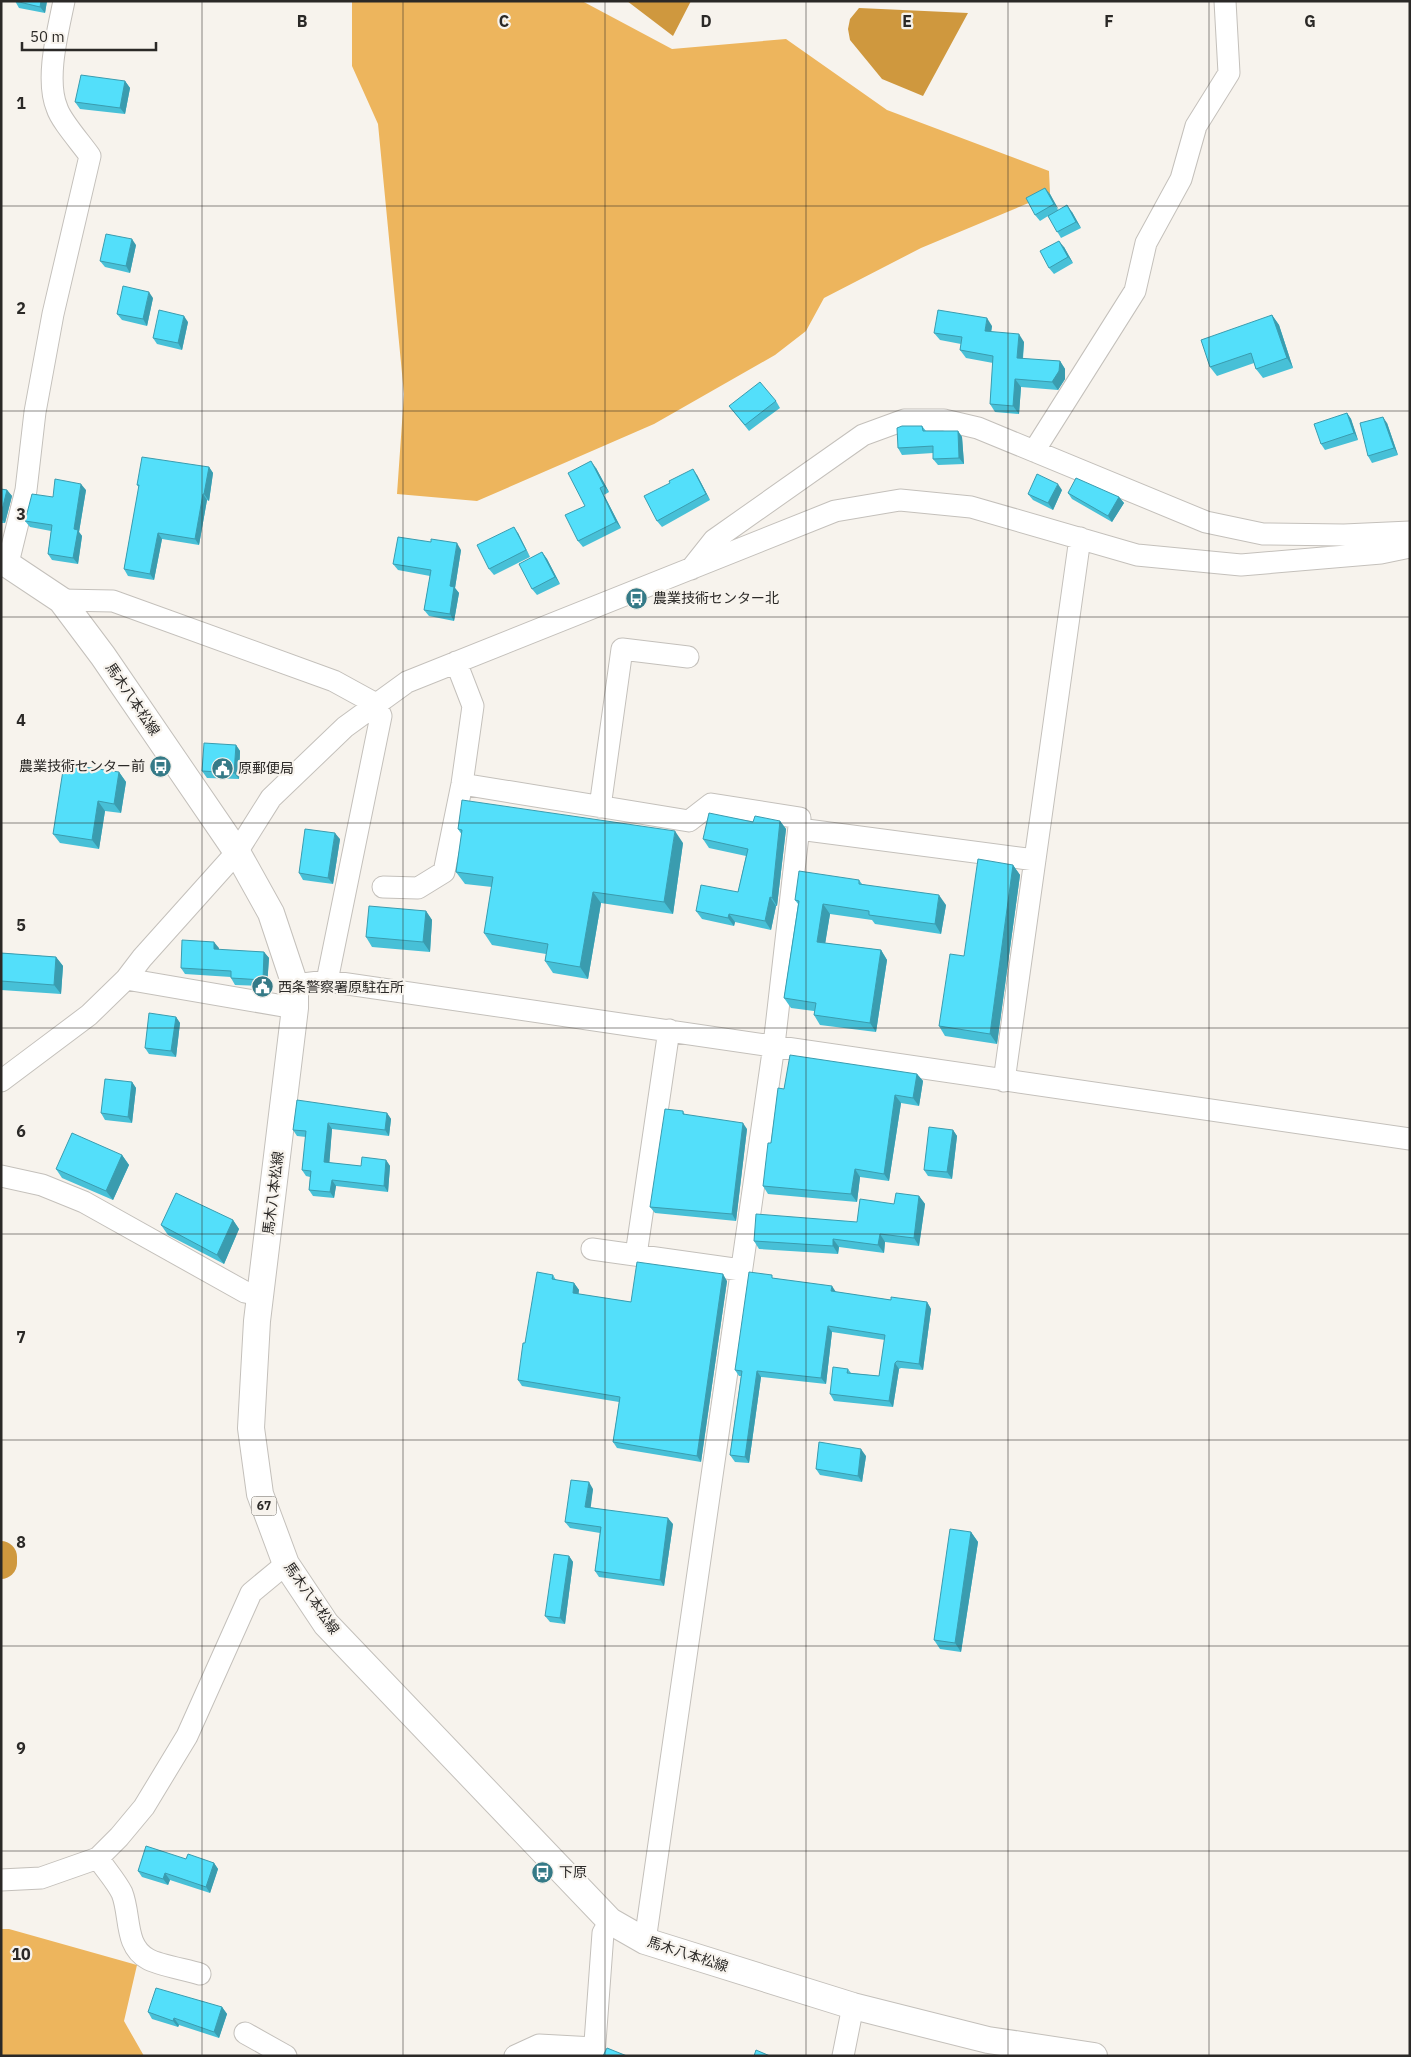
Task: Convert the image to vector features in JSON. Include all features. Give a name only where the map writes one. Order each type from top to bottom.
[{"type":"main road","name":"馬木八本松線","points":[[4,562],[61,600],[104,656],[237,852],[271,913],[295,996],[257,1321],[251,1428],[260,1494],[286,1564],[326,1624],[610,1921],[645,1941],[853,2006],[988,2040],[1094,2056]]},
{"type":"street","points":[[4,562],[26,490],[35,412],[53,314],[90,156],[57,109],[53,90],[53,57],[64,1]]},
{"type":"street","points":[[1034,451],[1135,291],[1146,243],[1181,179],[1196,126],[1229,74],[1225,1]]},
{"type":"street","points":[[691,569],[714,540],[863,435],[904,420],[944,420],[978,428],[1206,522],[1263,534],[1344,535],[1410,532]]},
{"type":"street","points":[[1,1081],[88,1015],[126,979],[142,958],[237,852],[271,798],[344,727],[407,682],[835,511],[900,500],[971,507],[1137,555],[1241,565],[1381,553],[1410,548]]},
{"type":"street","points":[[1004,1081],[1080,538]]},
{"type":"street","points":[[61,600],[113,601],[334,681],[376,704],[381,716],[327,981]]},
{"type":"street","points":[[600,807],[622,649],[688,657]]},
{"type":"street","points":[[383,887],[418,888],[444,872],[462,784],[473,706],[456,662]]},
{"type":"street","points":[[462,784],[689,821],[712,804],[800,818],[774,1045],[645,1941]]},
{"type":"street","points":[[799,829],[1035,860]]},
{"type":"street","points":[[126,979],[295,996],[327,981],[1410,1139]]},
{"type":"street","points":[[636,1255],[669,1030]]},
{"type":"street","points":[[1,1176],[42,1185],[84,1202],[245,1292],[260,1295]]},
{"type":"street","points":[[592,1249],[741,1270]]},
{"type":"street","points":[[1,1880],[41,1878],[98,1858],[120,1837],[144,1807],[187,1736],[251,1594],[286,1564]]},
{"type":"street","points":[[98,1858],[121,1893],[128,1916],[130,1937],[136,1951],[150,1960],[200,1974]]},
{"type":"street","points":[[514,2056],[539,2046],[594,2052],[603,1933],[610,1921]]},
{"type":"street","points":[[843,2056],[853,2006]]},
{"type":"street","points":[[245,2033],[286,2056]]},
{"type":"shaded area","points":[[352,1],[582,1],[672,49],[786,39],[887,110],[1049,171],[1050,194],[921,248],[824,298],[806,331],[775,355],[654,424],[477,501],[397,494],[404,394],[378,124],[352,66]]},
{"type":"shaded area","points":[[627,1],[691,1],[673,36]]},
{"type":"shaded area","points":[[859,8],[968,13],[923,96],[882,79],[850,40],[848,29],[850,19]]},
{"type":"shaded area","points":[[1,1929],[9,1929],[137,1965],[124,2021],[144,2056],[1,2056]]},
{"type":"building","points":[[15,1],[41,1],[40,7]]},
{"type":"building","points":[[81,75],[125,81],[120,108],[75,102]]},
{"type":"building","points":[[1045,188],[1054,204],[1035,215],[1026,198]]},
{"type":"building","points":[[1067,205],[1076,222],[1057,232],[1048,216]]},
{"type":"building","points":[[106,234],[132,239],[126,266],[100,261]]},
{"type":"building","points":[[1059,241],[1068,257],[1049,268],[1040,251]]},
{"type":"building","points":[[123,286],[149,292],[143,319],[117,314]]},
{"type":"building","points":[[159,310],[184,316],[178,343],[153,338]]},
{"type":"building","points":[[938,310],[987,318],[985,331],[1019,334],[1017,358],[1060,361],[1059,371],[1052,382],[1015,379],[1013,406],[990,404],[993,356],[960,350],[962,337],[934,333]]},
{"type":"building","points":[[1272,315],[1287,358],[1256,369],[1251,353],[1210,367],[1201,340]]},
{"type":"building","points":[[760,382],[776,401],[745,425],[729,406]]},
{"type":"building","points":[[1347,413],[1354,433],[1321,444],[1314,424]]},
{"type":"building","points":[[1383,417],[1394,448],[1368,456],[1360,423]]},
{"type":"building","points":[[902,426],[922,426],[923,431],[958,431],[959,458],[933,459],[933,446],[898,448],[897,428]]},
{"type":"building","points":[[142,457],[209,467],[195,539],[158,533],[150,574],[124,569]]},
{"type":"building","points":[[591,461],[604,486],[600,488],[616,522],[578,541],[565,515],[585,506],[568,473]]},
{"type":"building","points":[[693,469],[706,494],[657,521],[644,496]]},
{"type":"building","points":[[1037,474],[1058,484],[1048,503],[1028,494]]},
{"type":"building","points":[[1076,478],[1119,497],[1108,516],[1068,493]]},
{"type":"building","points":[[55,479],[81,484],[74,529],[78,530],[73,558],[48,554],[52,525],[25,521],[32,494],[53,497]]},
{"type":"building","points":[[1,489],[7,490],[1,514]]},
{"type":"building","points":[[514,527],[526,550],[489,569],[477,545]]},
{"type":"building","points":[[398,537],[431,542],[431,539],[457,543],[450,586],[454,587],[450,614],[424,610],[431,570],[393,564]]},
{"type":"building","points":[[542,552],[555,577],[532,589],[519,564]]},
{"type":"building","points":[[204,743],[236,745],[234,773],[202,771]]},
{"type":"building","points":[[64,764],[119,772],[114,804],[98,801],[92,840],[53,834]]},
{"type":"building","points":[[462,800],[675,831],[664,902],[593,892],[580,967],[545,961],[548,944],[484,933],[493,877],[456,872],[462,830],[458,829]]},
{"type":"building","points":[[709,813],[753,822],[755,816],[780,821],[772,898],[770,897],[765,921],[729,914],[728,918],[696,911],[701,885],[738,892],[748,849],[703,839]]},
{"type":"building","points":[[305,829],[335,833],[328,878],[299,873]]},
{"type":"building","points":[[978,859],[1013,865],[990,1034],[939,1026],[950,954],[964,956]]},
{"type":"building","points":[[799,871],[859,880],[859,884],[939,895],[935,924],[869,915],[869,911],[823,904],[817,942],[881,950],[870,1023],[814,1015],[816,1003],[784,998],[799,901],[795,900]]},
{"type":"building","points":[[369,906],[426,911],[423,942],[366,937]]},
{"type":"building","points":[[182,940],[214,942],[214,949],[264,952],[263,980],[231,978],[231,971],[181,968]]},
{"type":"building","points":[[1,953],[56,957],[54,985],[1,981]]},
{"type":"building","points":[[149,1013],[176,1017],[171,1051],[145,1048]]},
{"type":"building","points":[[790,1055],[917,1074],[913,1098],[895,1095],[884,1174],[855,1169],[851,1194],[763,1186],[768,1143],[771,1143],[778,1088],[784,1089]]},
{"type":"building","points":[[105,1079],[132,1082],[128,1117],[101,1113]]},
{"type":"building","points":[[297,1100],[387,1113],[385,1130],[328,1123],[324,1162],[361,1166],[362,1157],[386,1160],[384,1186],[332,1180],[330,1192],[309,1190],[311,1171],[302,1170],[306,1131],[293,1130]]},
{"type":"building","points":[[665,1109],[683,1111],[683,1114],[743,1123],[732,1214],[650,1207]]},
{"type":"building","points":[[929,1127],[953,1130],[947,1172],[924,1170]]},
{"type":"building","points":[[72,1133],[122,1155],[106,1191],[56,1169]]},
{"type":"building","points":[[176,1193],[233,1220],[217,1255],[161,1225]]},
{"type":"building","points":[[896,1193],[919,1196],[914,1238],[880,1234],[878,1245],[833,1239],[833,1246],[754,1241],[756,1214],[857,1222],[860,1199],[894,1204]]},
{"type":"building","points":[[637,1262],[723,1274],[697,1456],[613,1442],[620,1397],[518,1380],[537,1272],[553,1275],[552,1279],[574,1283],[573,1293],[631,1302]]},
{"type":"building","points":[[749,1272],[772,1275],[772,1278],[832,1286],[831,1291],[891,1300],[891,1297],[927,1302],[919,1364],[897,1361],[895,1363],[889,1401],[830,1394],[833,1367],[848,1369],[847,1373],[879,1376],[885,1335],[828,1326],[821,1378],[757,1371],[745,1457],[730,1455],[742,1371],[735,1370]]},
{"type":"building","points":[[819,1442],[861,1449],[858,1476],[816,1469]]},
{"type":"building","points":[[571,1480],[589,1482],[585,1507],[668,1518],[660,1580],[595,1571],[601,1527],[565,1522]]},
{"type":"building","points":[[950,1529],[971,1532],[955,1643],[934,1640]]},
{"type":"building","points":[[554,1554],[569,1556],[560,1618],[545,1616]]},
{"type":"building","points":[[146,1846],[186,1859],[188,1854],[214,1863],[206,1887],[165,1873],[163,1879],[138,1871]]},
{"type":"building","points":[[156,1988],[222,2007],[214,2032],[174,2018],[173,2021],[148,2012]]},
{"type":"building","points":[[607,2048],[627,2056],[603,2056]]},
{"type":"building","points":[[756,2050],[770,2056],[754,2056]]},
{"type":"waterway","points":[[1,1557],[1,1563]]},
{"type":"place","name":"農業技術センター北","points":[[637,598]]},
{"type":"place","name":"農業技術センター前","points":[[161,766]]},
{"type":"place","name":"原郵便局","points":[[222,768]]},
{"type":"place","name":"西条警察署原駐在所","points":[[262,987]]},
{"type":"place","name":"下原","points":[[543,1872]]}]
